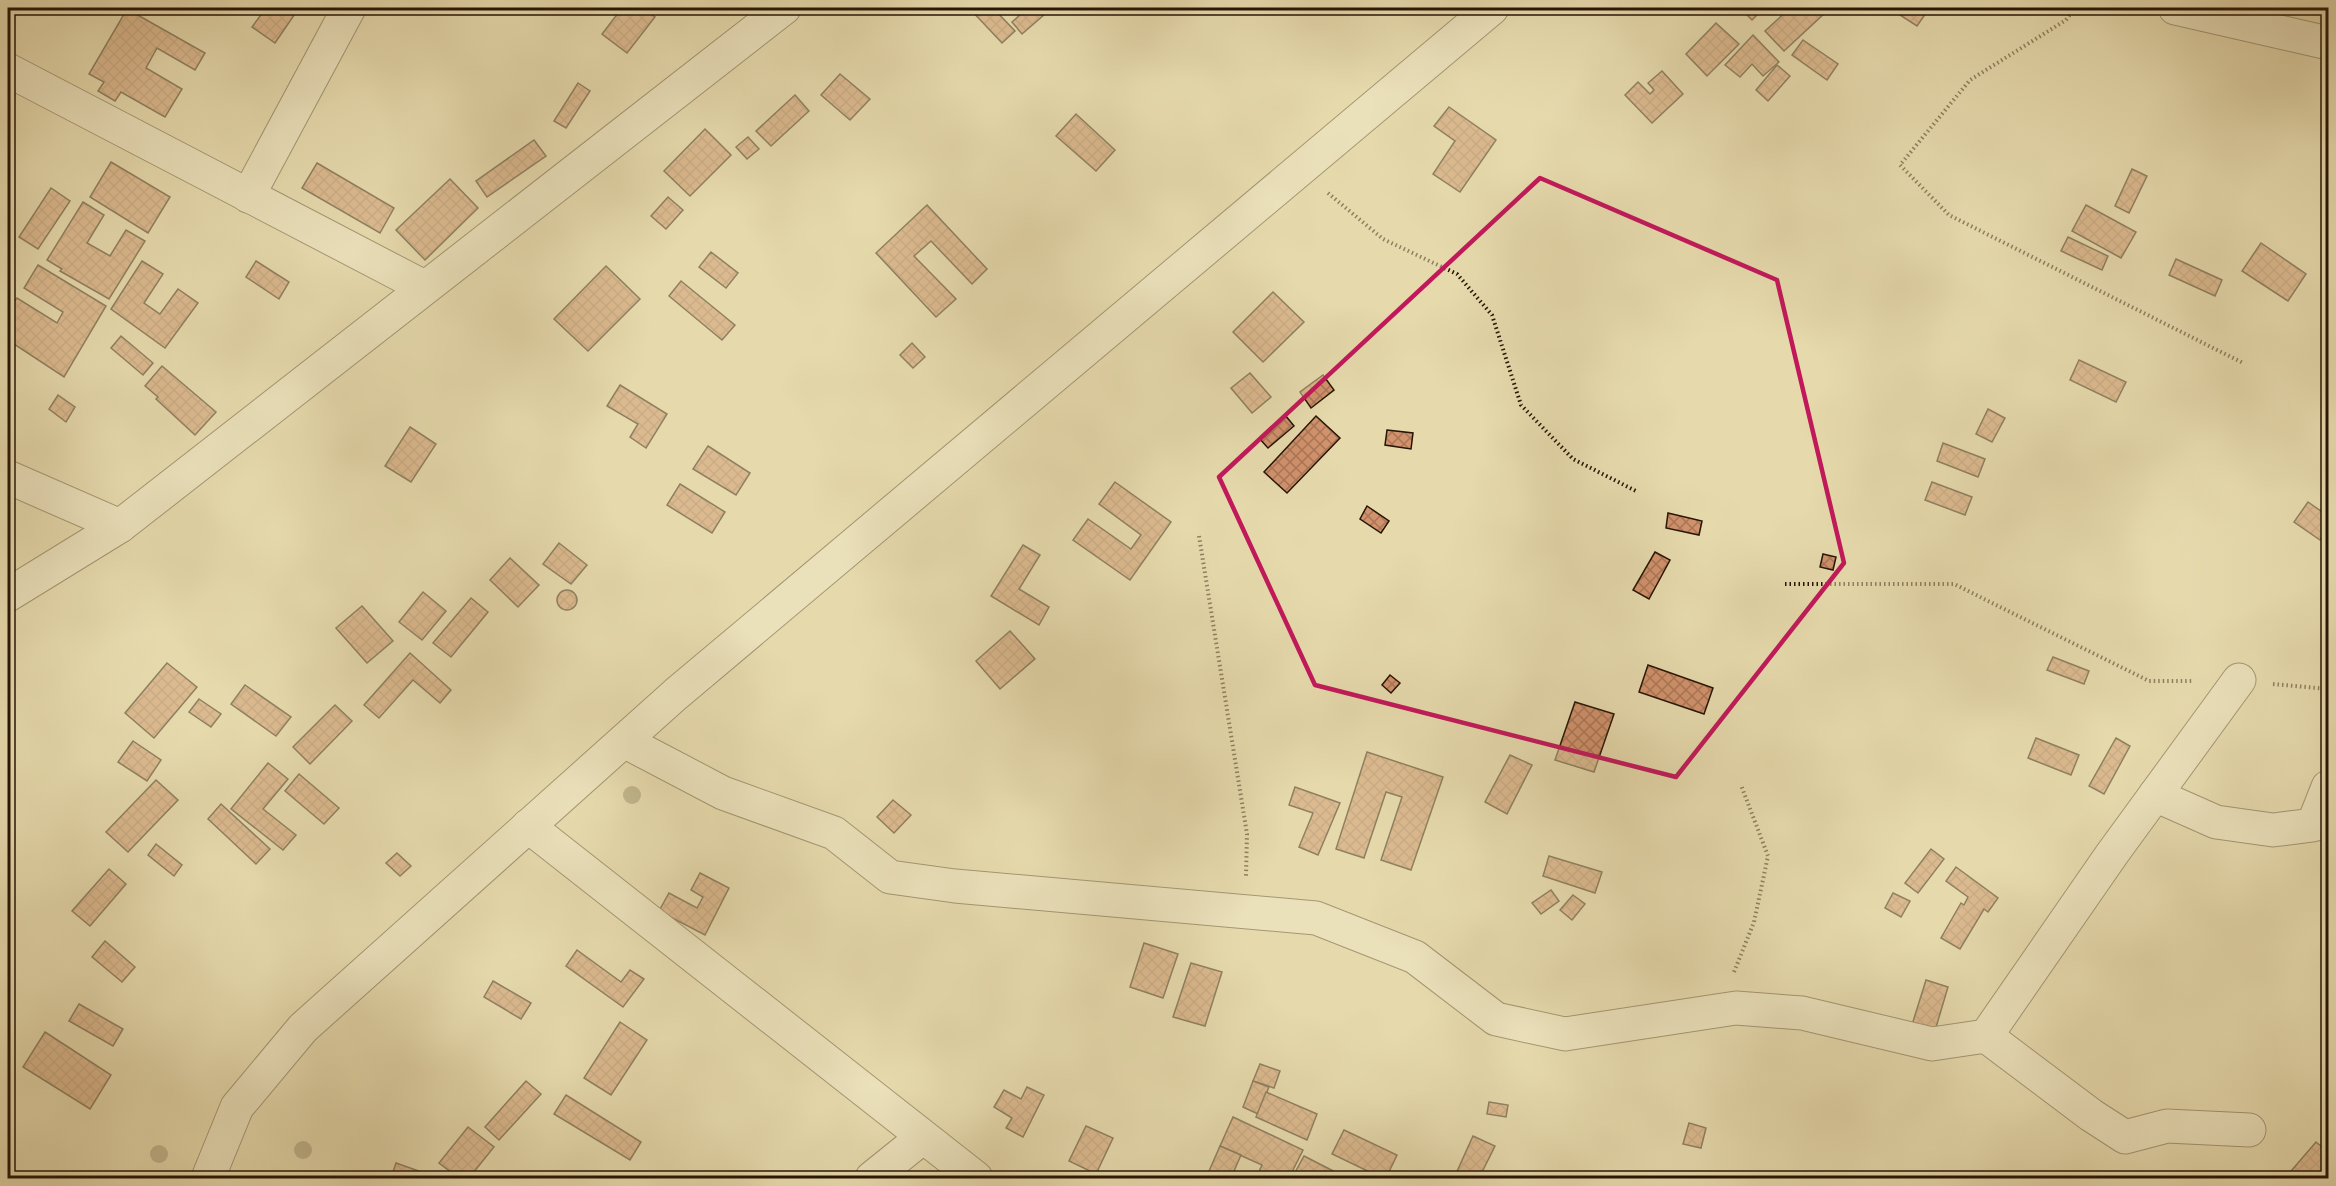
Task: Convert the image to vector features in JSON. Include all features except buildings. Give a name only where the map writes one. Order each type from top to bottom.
[{"type":"street","points":[[248,196],[349,8]]},
{"type":"street","points":[[8,594],[120,525],[784,8]]},
{"type":"street","points":[[208,1179],[237,1107],[303,1028],[676,694],[1492,8]]},
{"type":"street","points":[[2175,8],[2328,43]]},
{"type":"street","points":[[8,70],[424,287]]},
{"type":"street","points":[[8,477],[120,525]]},
{"type":"street","points":[[1986,1036],[2155,795],[2239,680]]},
{"type":"street","points":[[624,741],[723,794],[834,833],[890,877],[955,886],[1316,918],[1414,957],[1496,1019],[1565,1035],[1736,1008],[1802,1013],[1932,1044],[1986,1036],[2124,1137],[2167,1126],[2249,1130]]},
{"type":"street","points":[[2155,795],[2216,822],[2273,830],[2313,825],[2328,787]]},
{"type":"street","points":[[528,826],[976,1179]]},
{"type":"street","points":[[872,1179],[923,1137]]},
{"type":"path","points":[[2075,8],[2066,20],[1970,80],[1900,165],[1949,215],[2243,363]]},
{"type":"path","points":[[1300,169],[1383,239],[1457,274],[1492,315],[1521,405],[1574,459],[1636,491]]},
{"type":"path","points":[[1199,536],[1247,834],[1246,911]]},
{"type":"path","points":[[1785,584],[1954,584],[2149,681],[2239,680],[2328,689]]},
{"type":"path","points":[[1719,1011],[1754,922],[1768,856],[1741,785]]},
{"type":"highlighted area","points":[[1540,178],[1777,280],[1844,563],[1676,777],[1315,685],[1219,477]]}]
